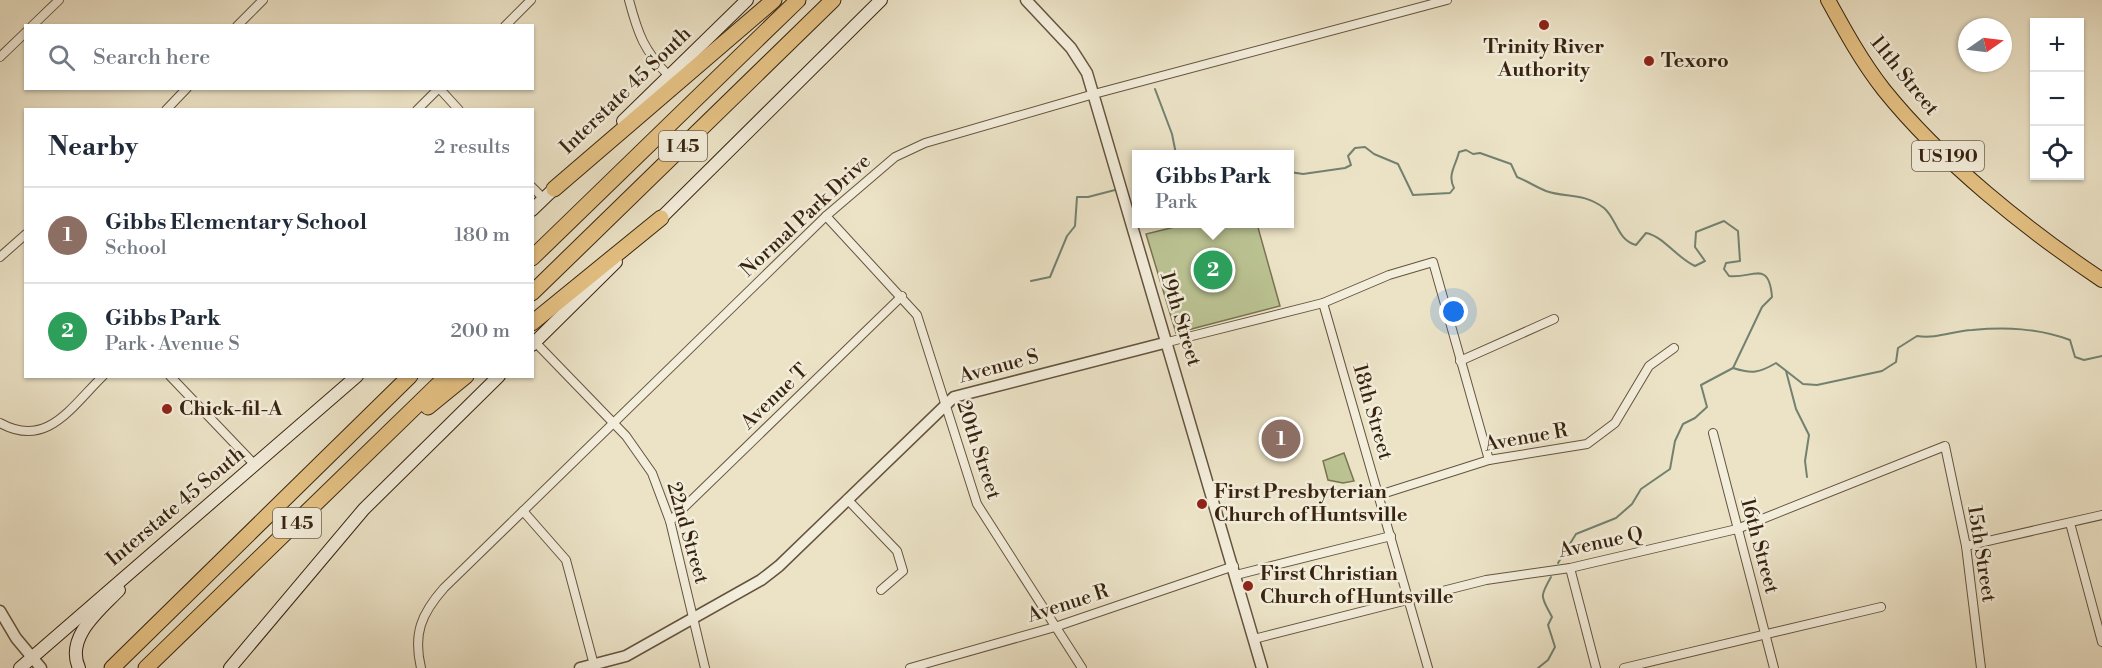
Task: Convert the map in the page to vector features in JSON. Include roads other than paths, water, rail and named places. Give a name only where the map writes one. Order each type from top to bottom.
[{"type":"highway","points":[[549,194],[774,0]]},
{"type":"highway","name":"I 45","points":[[534,256],[798,0]]},
{"type":"highway","name":"I 45","points":[[534,291],[833,0]]},
{"type":"highway","points":[[534,321],[661,218]]},
{"type":"highway","name":"I 45","points":[[112,668],[408,378]]},
{"type":"highway","name":"I 45","points":[[146,668],[445,378]]},
{"type":"highway","points":[[352,470],[464,378]]},
{"type":"main road","name":"Interstate 45 South","points":[[534,208],[747,0]]},
{"type":"main road","points":[[534,344],[881,0]]},
{"type":"main road","name":"11th Street","points":[[1828,0],[1854,48],[1884,90],[1914,123],[2014,216],[2102,280]]},
{"type":"main road","name":"Interstate 45 South","points":[[20,668],[355,378]]},
{"type":"main road","points":[[230,668],[364,509],[497,378]]},
{"type":"main road","points":[[79,668],[75,651],[79,637],[93,617],[164,544]]},
{"type":"street","points":[[35,24],[59,0]]},
{"type":"street","points":[[239,24],[263,0]]},
{"type":"street","points":[[507,24],[531,0]]},
{"type":"street","points":[[628,0],[643,46],[669,76]]},
{"type":"street","name":"19th Street","points":[[1026,0],[1079,59],[1094,94],[1132,221]]},
{"type":"street","name":"Normal Park Drive","points":[[421,668],[417,635],[422,617],[429,604],[826,216],[880,167],[909,150],[1094,94],[1447,0]]},
{"type":"street","points":[[0,57],[24,34]]},
{"type":"street","points":[[168,108],[185,90]]},
{"type":"street","points":[[419,108],[437,90]]},
{"type":"street","points":[[441,90],[457,108]]},
{"type":"street","points":[[534,187],[549,194]]},
{"type":"street","name":"20th Street","points":[[826,216],[902,296],[917,315],[977,504],[1082,668]]},
{"type":"street","name":"19th Street","points":[[1134,228],[1262,668]]},
{"type":"street","points":[[0,257],[24,236]]},
{"type":"street","name":"Avenue S","points":[[580,668],[626,656],[761,580],[779,566],[954,397],[1323,303],[1389,275],[1433,262],[1460,361]]},
{"type":"street","name":"Avenue T","points":[[670,521],[902,296]]},
{"type":"street","name":"18th Street","points":[[1323,303],[1411,599],[1428,668]]},
{"type":"street","points":[[1489,460],[1460,361],[1554,319]]},
{"type":"street","name":"22nd Street","points":[[534,344],[614,423],[639,452],[652,473],[670,521],[705,668]]},
{"type":"street","name":"Avenue R","points":[[1379,495],[1489,460],[1587,444],[1615,423],[1649,366],[1674,348]]},
{"type":"street","points":[[0,423],[18,432],[40,432],[54,423],[101,378]]},
{"type":"street","points":[[172,378],[255,465]]},
{"type":"street","name":"16th Street","points":[[1713,433],[1774,668]]},
{"type":"street","name":"Avenue Q","points":[[1254,639],[1486,580],[1570,568],[1737,529],[1945,446]]},
{"type":"street","name":"15th Street","points":[[1945,446],[1966,546],[1981,668]]},
{"type":"street","points":[[847,499],[897,550],[902,561],[903,571],[881,590]]},
{"type":"street","points":[[523,511],[566,560],[594,665]]},
{"type":"street","points":[[1966,546],[2102,515]]},
{"type":"street","points":[[2070,523],[2102,642]]},
{"type":"street","name":"Avenue R","points":[[910,668],[1055,627],[1235,571],[1392,536]]},
{"type":"street","points":[[1570,568],[1596,668]]},
{"type":"street","points":[[1624,668],[1881,607]]},
{"type":"street","points":[[0,611],[40,668]]},
{"type":"waterway","points":[[1155,89],[1172,134],[1175,150]]},
{"type":"waterway","points":[[1294,173],[1303,174],[1345,168],[1351,165],[1348,156],[1355,148],[1365,147],[1374,154],[1398,164],[1413,195],[1450,193],[1454,188],[1451,179],[1459,152],[1466,150],[1473,154],[1480,153],[1511,164],[1517,177],[1542,189],[1581,197],[1596,203],[1604,208],[1625,239],[1636,245],[1646,233],[1652,235],[1695,266],[1705,261],[1695,247],[1696,232],[1724,221],[1738,231],[1740,261],[1726,263],[1724,269],[1729,276],[1763,274],[1770,285],[1772,297],[1762,307],[1733,368],[1740,370],[1755,372],[1776,363],[1803,384],[1817,385],[1882,371],[1896,362],[1898,348],[1917,336],[1985,329],[2021,329],[2046,333],[2070,340],[2075,357],[2084,360],[2102,356]]},
{"type":"waterway","points":[[1031,281],[1050,277],[1067,236],[1075,226],[1077,197],[1088,197],[1115,190]]},
{"type":"waterway","points":[[1558,563],[1576,534],[1616,518],[1632,504],[1641,489],[1670,469],[1675,441],[1683,424],[1695,418],[1707,407],[1701,385],[1733,368]]},
{"type":"waterway","points":[[1786,371],[1796,409],[1809,435],[1805,461],[1807,477]]},
{"type":"waterway","points":[[1538,668],[1548,660],[1555,647],[1548,625],[1552,617],[1543,597],[1551,577]]},
{"type":"place","name":"Trinity River Authority","points":[[1544,25]]},
{"type":"place","name":"Texoro","points":[[1649,61]]},
{"type":"place","name":"Gibbs Park","points":[[1213,270]]},
{"type":"place","name":"Chick-fil-A","points":[[167,409]]},
{"type":"place","name":"Gibbs Elementary School","points":[[1281,439]]},
{"type":"place","name":"First Presbyterian Church of Huntsville","points":[[1202,504]]},
{"type":"place","name":"First Christian Church of Huntsville","points":[[1248,586]]}]
